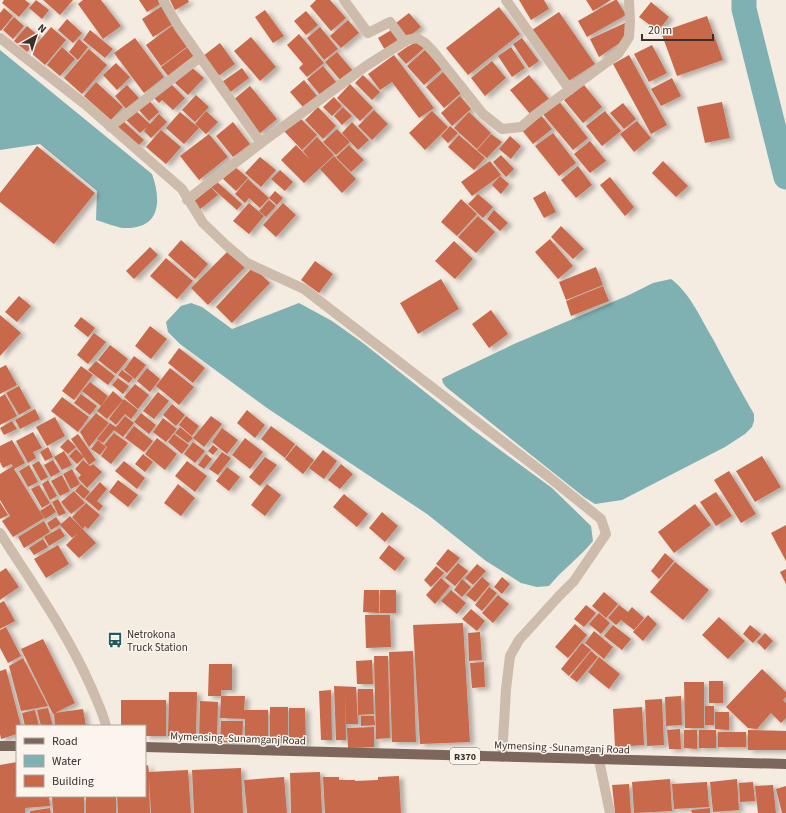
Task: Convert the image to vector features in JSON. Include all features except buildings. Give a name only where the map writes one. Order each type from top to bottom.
[{"type":"main road","points":[[0,746],[16,746]]},
{"type":"main road","name":"Mymensing -Sunamganj Road","points":[[146,747],[786,764]]},
{"type":"street","points":[[163,0],[178,26],[261,143]]},
{"type":"street","points":[[344,0],[368,33],[390,22],[405,42]]},
{"type":"street","points":[[506,0],[570,90]]},
{"type":"street","points":[[187,200],[261,143],[366,66],[407,40],[417,38],[425,43],[483,114],[502,129],[521,127],[618,54],[629,38],[630,22],[628,0]]},
{"type":"street","points":[[0,38],[86,105],[182,189],[187,200],[203,223],[226,245],[247,262],[304,289],[545,474],[601,519],[606,534],[588,563],[574,581],[519,640],[510,656],[506,689],[502,757]]},
{"type":"street","points":[[110,127],[200,57]]},
{"type":"street","points":[[0,533],[44,601],[84,672],[106,725]]},
{"type":"street","points":[[599,760],[610,813]]},
{"type":"water","points":[[0,50],[152,174],[157,195],[157,204],[151,219],[145,224],[123,228],[96,220],[97,191],[40,144],[0,150]]},
{"type":"water","points":[[671,279],[684,291],[699,315],[754,414],[754,421],[752,427],[745,434],[725,447],[622,500],[595,504],[584,497],[446,387],[443,383],[442,379],[445,377],[514,344],[629,295],[653,283]]},
{"type":"water","points":[[191,303],[202,307],[232,329],[299,303],[332,321],[363,343],[473,430],[552,488],[591,526],[593,541],[549,586],[537,587],[521,583],[486,561],[427,514],[267,408],[180,344],[168,332],[166,322],[181,306]]},
{"type":"waterway","points":[[744,0],[744,9],[786,177]]},
{"type":"place","name":"Netrokona Truck Station","points":[[115,640]]}]
